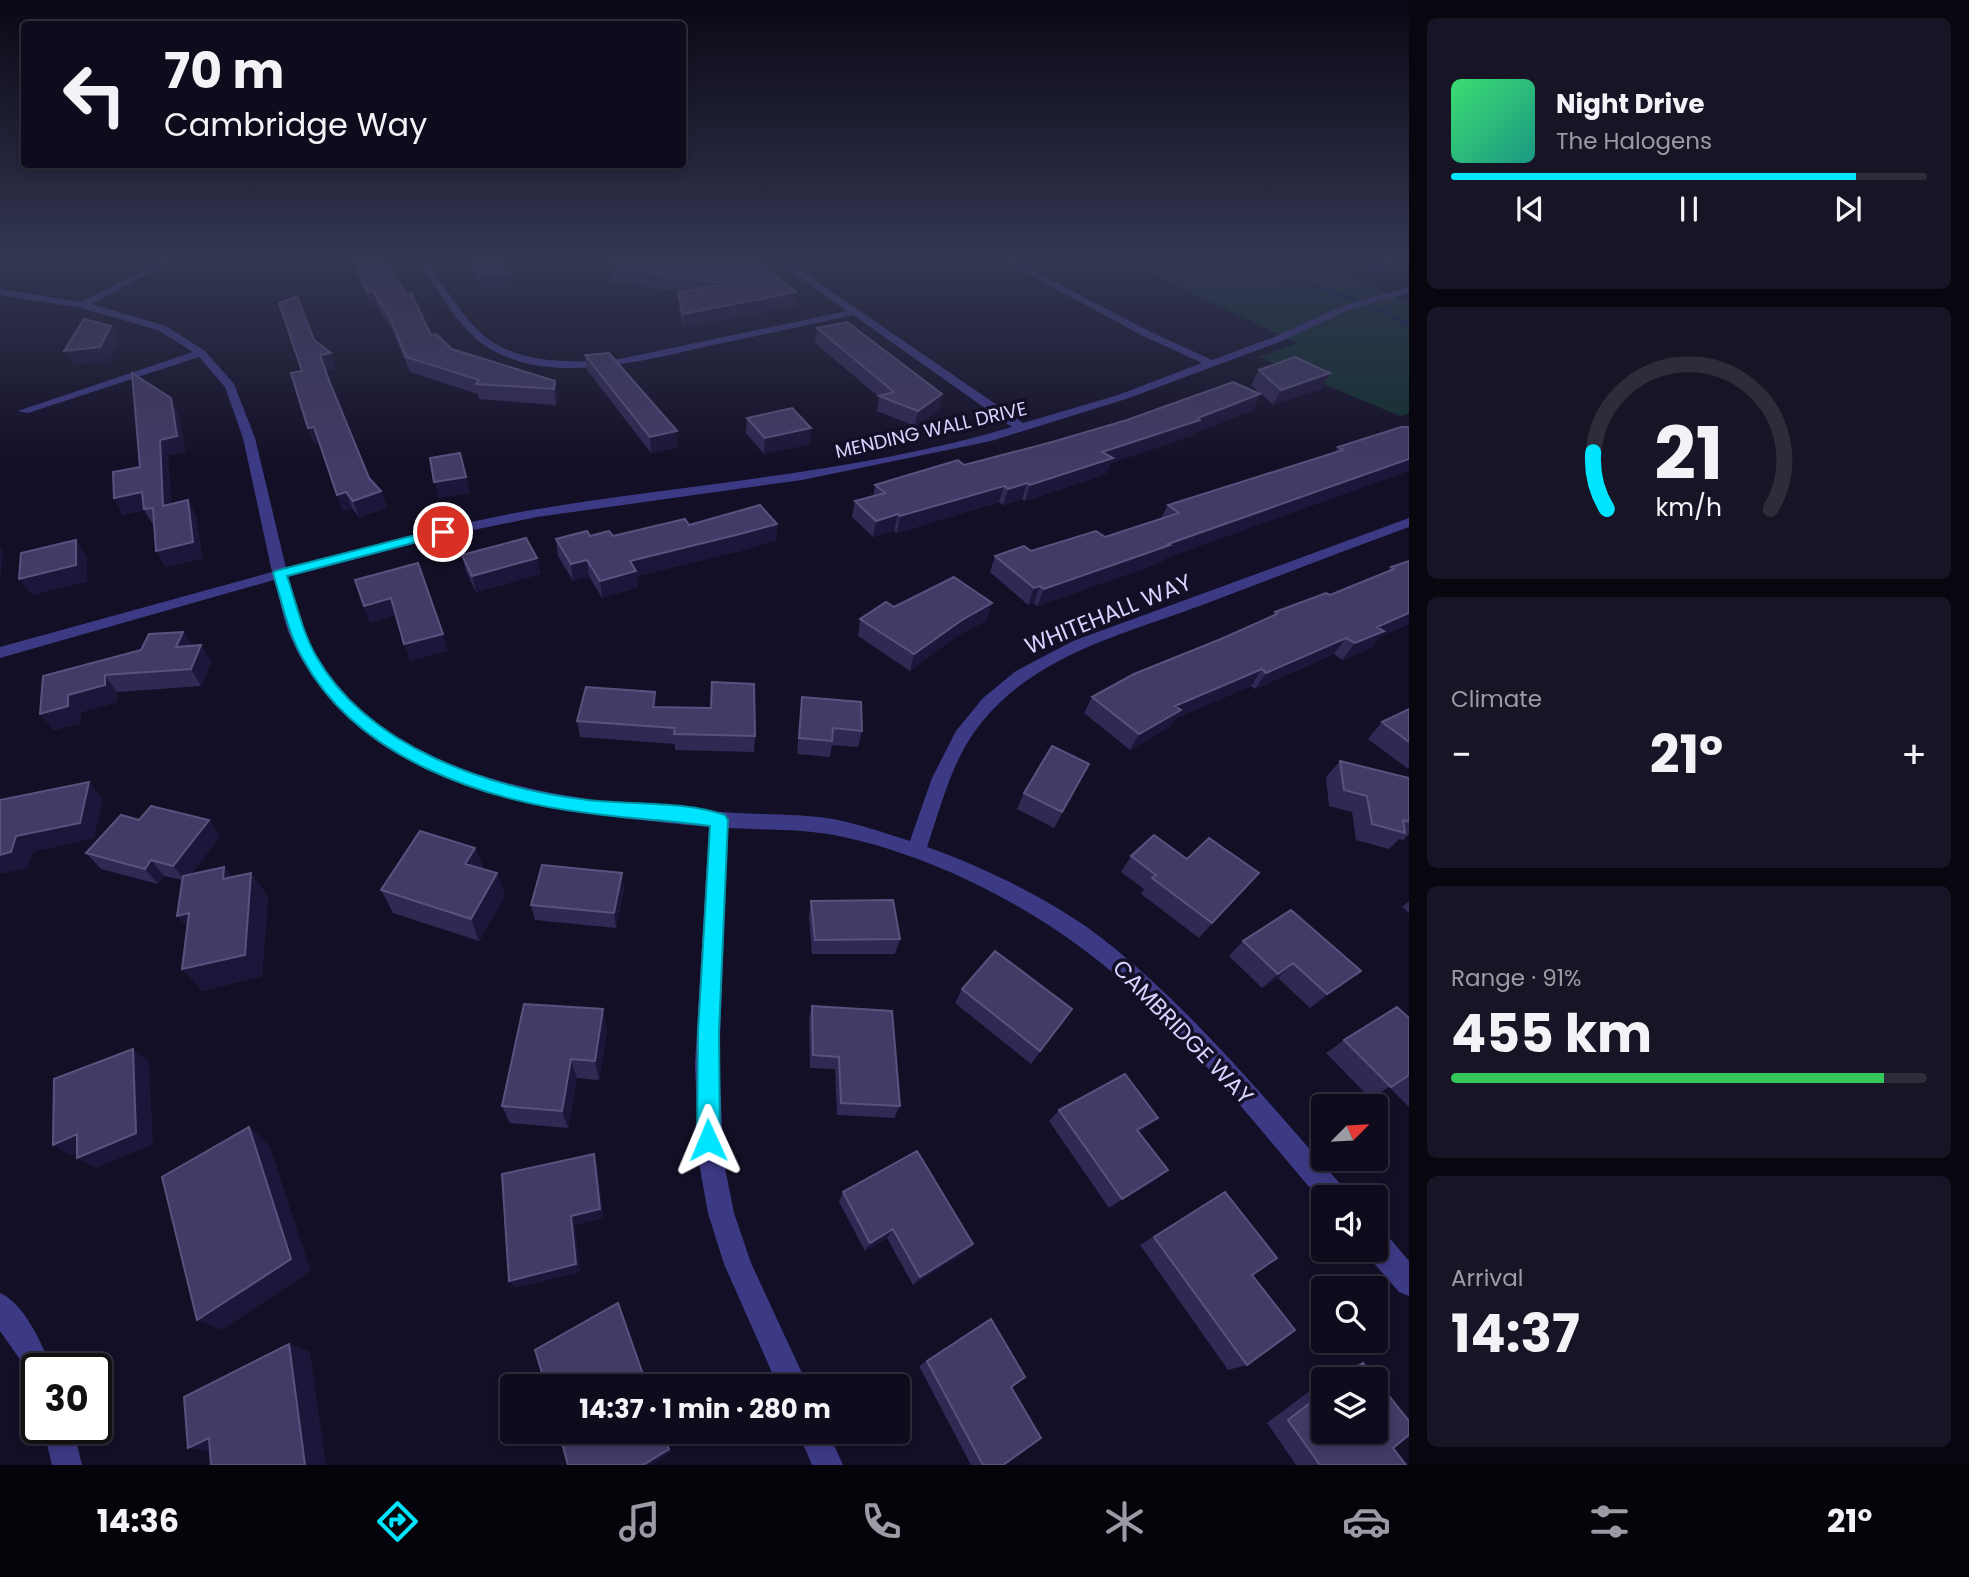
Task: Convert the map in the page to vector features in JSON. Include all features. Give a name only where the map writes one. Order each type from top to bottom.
[{"type":"street","name":"CAMBRIDGE WAY","points":[[156,326],[201,353],[230,386],[249,438],[280,573],[299,636],[326,683],[354,713],[381,735],[425,760],[471,779],[528,796],[588,807],[648,810],[719,820],[832,827],[915,851],[974,872],[1104,952],[1192,1035],[1324,1185]]},
{"type":"street","points":[[470,326],[497,349],[540,361],[583,365],[619,362],[788,326]]},
{"type":"street","points":[[877,326],[1022,428]]},
{"type":"street","points":[[1133,326],[1212,364]]},
{"type":"street","name":"MENDING WALL DRIVE","points":[[0,653],[280,573],[443,532],[537,513],[823,472],[913,455],[1022,428],[1122,397],[1306,326]]},
{"type":"street","points":[[24,411],[201,353]]},
{"type":"street","name":"WHITEHALL WAY","points":[[915,851],[950,756],[979,713],[1009,682],[1055,655],[1079,645],[1409,522]]},
{"type":"street","points":[[719,820],[708,1032],[708,1140],[715,1189],[728,1233],[749,1289],[788,1374]]},
{"type":"street","points":[[1388,1258],[1409,1282]]},
{"type":"street","points":[[0,1307],[31,1353]]},
{"type":"street","points":[[61,1444],[66,1465]]},
{"type":"street","points":[[818,1444],[828,1465]]},
{"type":"green space","points":[[1262,326],[1409,326],[1409,413],[1400,416],[1259,357],[1297,343]]},
{"type":"building","points":[[79,326],[111,326],[100,347],[64,351]]},
{"type":"building","points":[[287,326],[309,326],[314,340],[331,353],[320,355],[369,478],[381,491],[353,501],[346,492],[337,495],[314,427],[308,428],[291,373],[302,371]]},
{"type":"building","points":[[393,326],[427,326],[431,335],[436,334],[452,349],[555,381],[554,389],[476,384],[479,380],[406,357]]},
{"type":"building","points":[[853,326],[942,394],[918,411],[879,396],[894,392],[817,328]]},
{"type":"building","points":[[609,353],[677,431],[650,437],[585,355]]},
{"type":"building","points":[[1295,357],[1330,373],[1281,390],[1259,370]]},
{"type":"building","points":[[132,373],[171,398],[177,436],[160,440],[163,506],[188,500],[193,542],[156,551],[153,508],[144,509],[142,492],[114,498],[113,472],[140,467]]},
{"type":"building","points":[[1233,382],[1260,394],[1198,418],[1200,420],[1102,452],[1113,458],[1030,485],[1027,483],[1008,489],[1004,486],[876,521],[855,501],[885,493],[875,485],[958,460],[964,465],[1052,442],[1127,420]]},
{"type":"building","points":[[792,408],[811,428],[765,438],[747,418]]},
{"type":"building","points":[[1401,427],[1409,427],[1409,459],[1044,589],[1040,586],[1034,588],[995,556],[1024,546],[1031,551],[1096,531],[1105,537],[1179,513],[1168,505],[1343,450],[1338,447]]},
{"type":"building","points":[[460,453],[466,477],[434,482],[430,458]]},
{"type":"building","points":[[760,505],[777,524],[630,561],[636,571],[600,581],[587,560],[571,564],[556,539],[587,531],[590,536],[609,531],[613,536],[685,519],[689,525]]},
{"type":"building","points":[[526,538],[537,558],[472,576],[462,555]]},
{"type":"building","points":[[76,540],[76,565],[19,579],[21,553]]},
{"type":"building","points":[[1409,561],[1409,613],[1377,627],[1384,631],[1355,643],[1346,638],[1266,673],[1262,669],[1175,706],[1181,710],[1139,734],[1092,697],[1134,674],[1221,639],[1277,614],[1275,612],[1326,593],[1330,595]]},
{"type":"building","points":[[418,563],[443,634],[404,644],[391,598],[364,606],[355,580]]},
{"type":"building","points":[[954,577],[992,603],[962,620],[914,654],[860,619],[886,602],[894,607]]},
{"type":"building","points":[[183,632],[176,647],[201,645],[191,669],[105,675],[105,685],[68,695],[68,706],[40,714],[43,676],[141,650],[149,634]]},
{"type":"building","points":[[712,682],[754,684],[755,736],[674,734],[675,728],[577,721],[586,687],[655,692],[653,707],[711,708]]},
{"type":"building","points":[[802,697],[861,702],[862,731],[833,728],[832,741],[799,738]]},
{"type":"building","points":[[1409,709],[1409,742],[1382,722]]},
{"type":"building","points":[[1052,746],[1089,764],[1062,812],[1024,793]]},
{"type":"building","points":[[1340,761],[1409,778],[1409,822],[1403,820],[1405,833],[1372,824],[1367,796],[1344,790]]},
{"type":"building","points":[[89,782],[80,823],[16,836],[11,852],[0,855],[0,800]]},
{"type":"building","points":[[151,806],[209,820],[173,866],[151,860],[145,869],[86,853],[121,815],[139,820]]},
{"type":"building","points":[[420,831],[475,848],[465,864],[497,873],[471,919],[381,890]]},
{"type":"building","points":[[1154,835],[1187,859],[1209,838],[1259,873],[1212,923],[1152,878],[1156,875],[1131,856]]},
{"type":"building","points":[[542,865],[622,873],[614,913],[531,905]]},
{"type":"building","points":[[224,867],[223,879],[251,873],[245,955],[182,969],[189,913],[177,916],[183,876]]},
{"type":"building","points":[[893,900],[900,939],[815,940],[811,901]]},
{"type":"building","points":[[1291,910],[1361,971],[1327,994],[1293,963],[1278,974],[1243,941]]},
{"type":"building","points":[[995,951],[1072,1009],[1040,1051],[962,989]]},
{"type":"building","points":[[524,1004],[603,1009],[595,1061],[571,1059],[562,1111],[502,1106]]},
{"type":"building","points":[[812,1006],[892,1011],[900,1106],[841,1103],[839,1057],[813,1055]]},
{"type":"building","points":[[1397,1007],[1409,1018],[1409,1075],[1391,1087],[1344,1040]]},
{"type":"building","points":[[133,1049],[136,1133],[77,1158],[77,1134],[53,1145],[54,1079]]},
{"type":"building","points":[[1125,1074],[1158,1118],[1137,1130],[1168,1170],[1122,1199],[1059,1110]]},
{"type":"building","points":[[249,1127],[291,1259],[197,1320],[162,1177]]},
{"type":"building","points":[[917,1151],[973,1244],[920,1277],[893,1229],[870,1243],[843,1192]]},
{"type":"building","points":[[594,1154],[600,1209],[571,1216],[576,1264],[509,1281],[502,1174]]},
{"type":"building","points":[[1225,1192],[1277,1258],[1252,1275],[1295,1330],[1247,1365],[1154,1237]]},
{"type":"building","points":[[618,1303],[643,1374],[542,1374],[535,1350]]},
{"type":"building","points":[[991,1319],[1025,1377],[1011,1387],[1041,1438],[1003,1465],[983,1465],[927,1361]]},
{"type":"building","points":[[289,1344],[305,1465],[211,1465],[209,1438],[188,1448],[184,1397]]},
{"type":"building","points":[[1388,1394],[1409,1421],[1409,1435],[1393,1448],[1406,1465],[1320,1465],[1288,1420],[1311,1402],[1311,1444],[1388,1444]]},
{"type":"building","points":[[562,1444],[667,1444],[669,1449],[643,1465],[568,1465]]},
{"type":"route","points":[[443,532],[280,573],[299,636],[326,683],[354,713],[381,735],[425,760],[471,779],[528,796],[588,807],[648,810],[719,820],[708,1032],[708,1140]]}]
